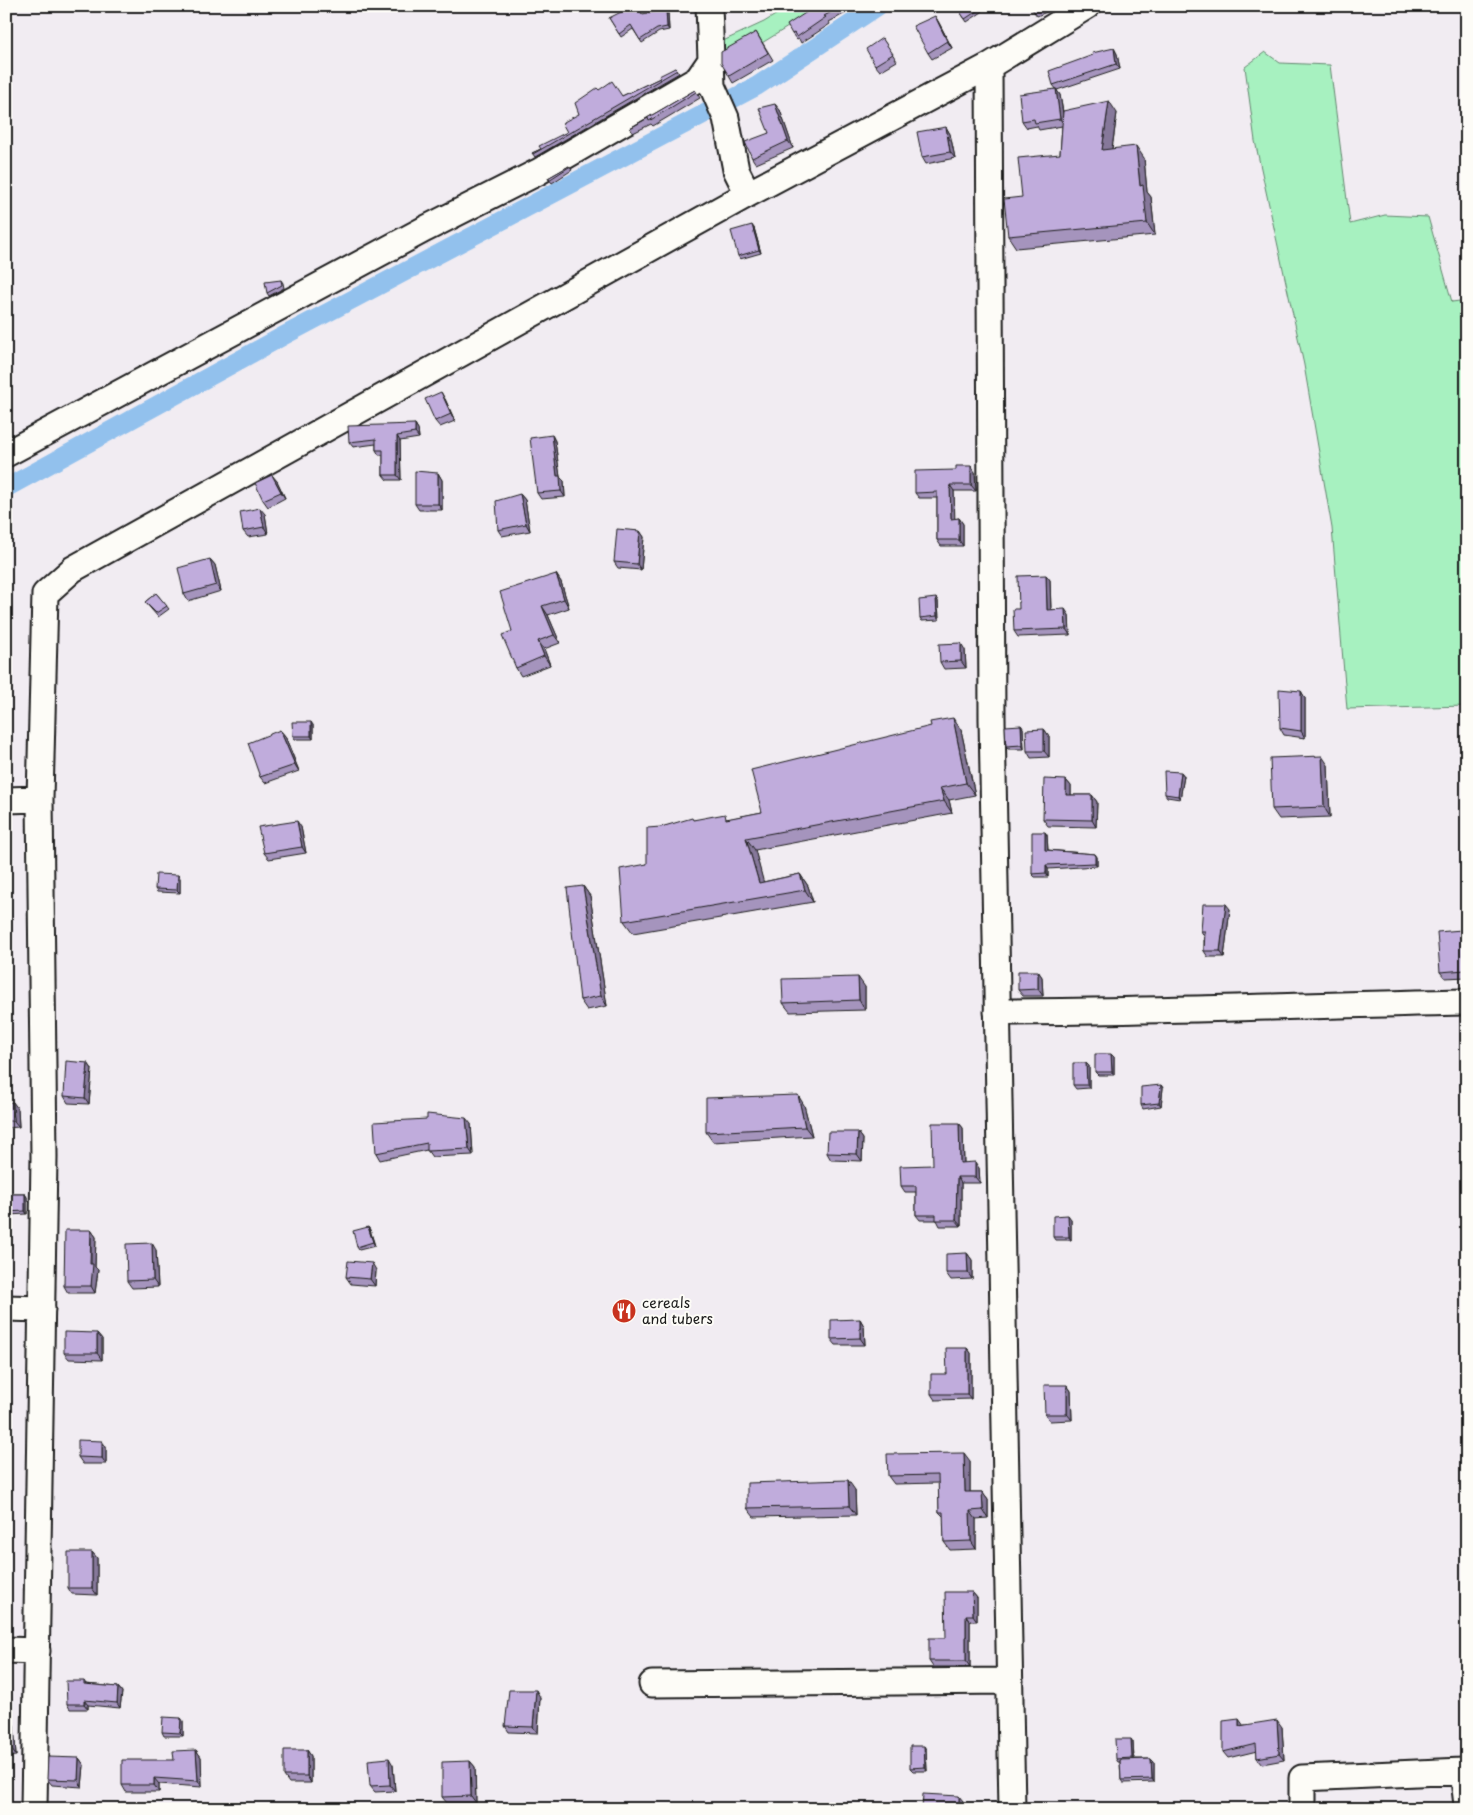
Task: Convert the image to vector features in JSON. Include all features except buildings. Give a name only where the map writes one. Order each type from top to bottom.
[{"type":"street","points":[[709,6],[712,86],[726,118],[736,170],[748,194]]},
{"type":"street","points":[[34,1809],[44,1157],[40,800],[45,594],[73,569],[748,194],[989,66],[1087,6]]},
{"type":"street","points":[[6,454],[416,234],[538,172],[698,79],[711,60]]},
{"type":"street","points":[[989,66],[992,719],[1012,1809]]},
{"type":"street","points":[[6,800],[40,800]]},
{"type":"street","points":[[997,1012],[1089,1012],[1467,1002]]},
{"type":"street","points":[[6,1308],[42,1310]]},
{"type":"street","points":[[6,1650],[37,1651]]},
{"type":"street","points":[[652,1684],[1010,1681]]},
{"type":"street","points":[[1302,1809],[1302,1778],[1463,1771],[1467,1805]]},
{"type":"green space","points":[[790,6],[822,6],[718,70],[723,41],[764,22]]},
{"type":"green space","points":[[1265,52],[1280,63],[1330,65],[1350,224],[1385,215],[1428,217],[1452,302],[1467,300],[1467,706],[1347,709],[1332,528],[1304,365],[1255,141],[1245,67]]},
{"type":"waterway","points":[[6,488],[285,335],[757,86],[878,6]]},
{"type":"place","name":"cereals and tubers","points":[[624,1311]]}]
